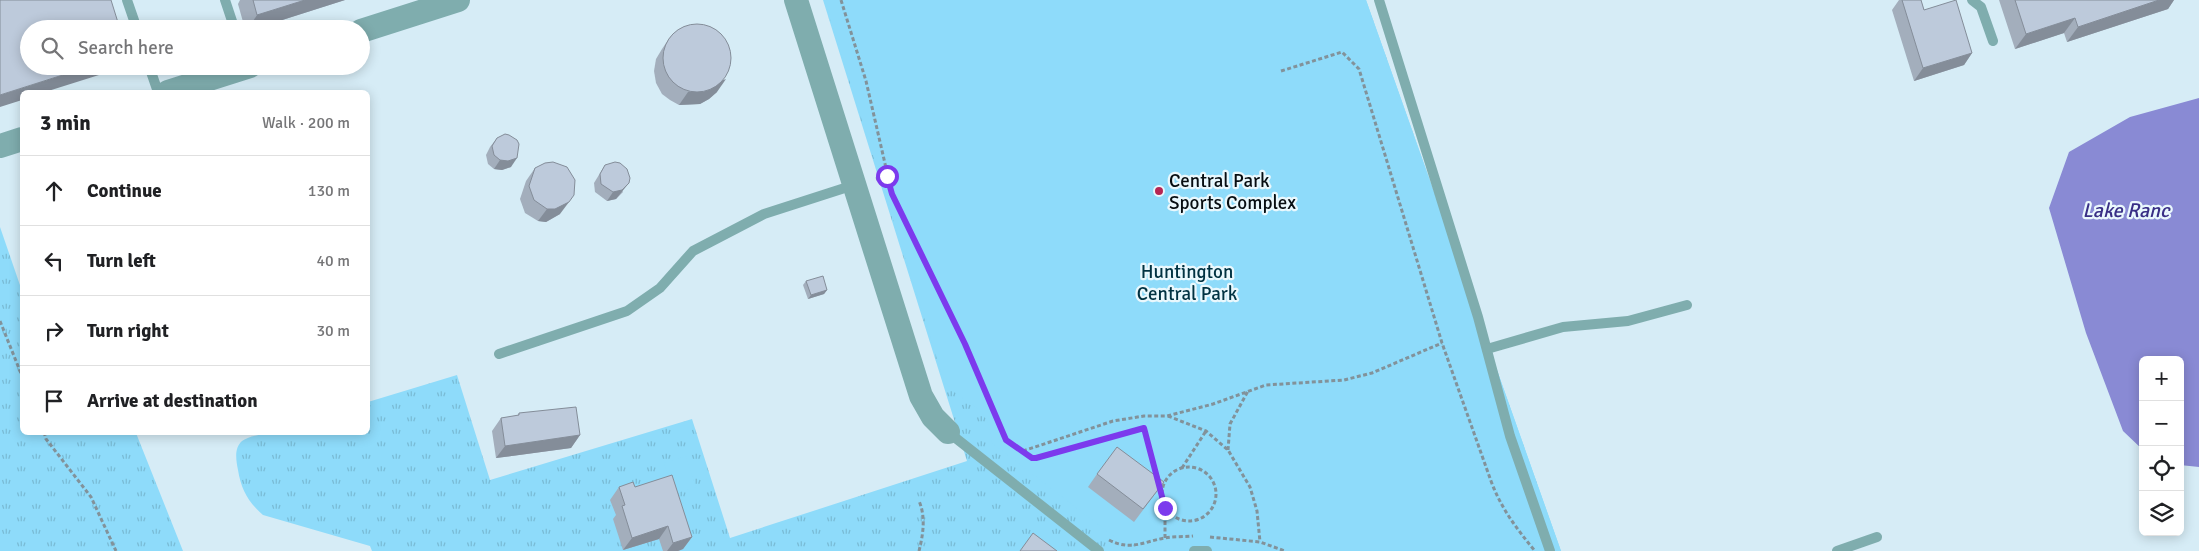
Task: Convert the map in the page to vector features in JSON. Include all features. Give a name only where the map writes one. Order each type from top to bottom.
[{"type":"street","points":[[370,28],[457,0]]},
{"type":"street","points":[[796,0],[866,182],[921,396],[933,417],[948,432]]},
{"type":"street","points":[[174,90],[222,75]]},
{"type":"street","points":[[0,146],[20,140]]},
{"type":"lane","points":[[128,0],[134,20]]},
{"type":"lane","points":[[225,0],[232,20]]},
{"type":"lane","points":[[1379,0],[1478,317],[1510,436],[1550,551]]},
{"type":"lane","points":[[1972,0],[1981,6],[1992,41]]},
{"type":"lane","points":[[152,75],[157,90]]},
{"type":"lane","points":[[499,354],[627,311],[660,288],[693,251],[764,214],[866,182]]},
{"type":"lane","points":[[1487,349],[1563,328],[1628,321],[1687,305]]},
{"type":"lane","points":[[948,432],[1099,551]]},
{"type":"lane","points":[[1837,551],[1877,537]]},
{"type":"lane","points":[[1194,551],[1207,551]]},
{"type":"path","points":[[841,0],[866,82],[892,194],[965,344],[1006,440],[1036,458],[1144,428],[1162,491],[1165,508],[1165,538]]},
{"type":"path","points":[[1281,71],[1342,52],[1359,69],[1442,343],[1500,503],[1509,519],[1535,551]]},
{"type":"path","points":[[866,182],[887,176]]},
{"type":"path","points":[[0,320],[20,371]]},
{"type":"path","points":[[1022,451],[1113,421],[1144,416],[1167,416],[1213,404],[1266,385],[1344,380],[1372,373],[1442,343]]},
{"type":"path","points":[[1228,450],[1230,424],[1249,390]]},
{"type":"path","points":[[1167,416],[1206,431],[1228,450],[1250,488],[1257,511],[1260,542]]},
{"type":"path","points":[[1182,468],[1206,431]]},
{"type":"path","points":[[45,435],[90,497],[116,551]]},
{"type":"path","points":[[1162,491],[1169,475],[1182,468],[1195,468],[1207,474],[1215,488],[1214,503],[1205,516],[1192,521],[1178,519],[1165,508]]},
{"type":"path","points":[[919,502],[922,510],[923,536],[919,551]]},
{"type":"path","points":[[1108,540],[1125,549],[1165,538],[1196,536]]},
{"type":"path","points":[[1206,536],[1260,542],[1285,551]]},
{"type":"green space","name":"Central Park Sports Complex","points":[[823,0],[1366,0],[1561,551],[372,551],[370,546],[263,515],[249,500],[243,489],[236,458],[239,444],[242,441],[260,435],[370,435],[370,401],[457,375],[490,480],[692,419],[730,538],[967,461]]},
{"type":"green space","name":"Central Park Sports Complex","points":[[824,0],[1366,0],[1561,551],[1139,551],[1134,543],[1125,545],[992,443],[990,429],[981,412],[952,390],[944,381]]},
{"type":"green space","points":[[0,227],[20,285],[20,435],[137,435],[183,551],[0,551]]},
{"type":"green space","points":[[686,456],[696,487],[674,494],[664,463]]},
{"type":"water","name":"Lake Ranc","points":[[2199,98],[2199,467],[2184,465],[2184,356],[2139,356],[2139,446],[2123,431],[2086,333],[2049,208],[2069,152],[2130,117]]},
{"type":"building","points":[[0,0],[111,0],[117,20],[20,20],[20,75],[63,75],[0,95]]},
{"type":"building","points":[[253,0],[305,0],[257,15]]},
{"type":"building","points":[[1902,0],[1921,0],[1924,10],[1956,0],[1972,53],[1923,68]]},
{"type":"building","points":[[2015,0],[2159,0],[2078,27],[2075,18],[2026,34]]},
{"type":"building","points":[[690,24],[704,24],[716,29],[726,39],[731,51],[731,65],[726,77],[716,87],[704,92],[690,92],[678,87],[668,77],[663,65],[663,51],[668,39],[678,29]]},
{"type":"building","points":[[505,134],[517,140],[519,144],[517,158],[508,161],[500,160],[494,155],[492,146],[497,138]]},
{"type":"building","points":[[553,162],[567,167],[575,180],[574,195],[569,202],[555,209],[547,209],[534,200],[529,186],[535,168],[545,163]]},
{"type":"building","points":[[615,162],[620,163],[627,169],[630,178],[629,183],[622,190],[613,192],[601,184],[600,174],[605,165]]},
{"type":"building","points":[[823,276],[827,290],[811,295],[806,281]]},
{"type":"building","points":[[576,407],[580,435],[505,446],[501,418],[519,415],[519,413]]},
{"type":"building","points":[[1117,447],[1164,482],[1143,509],[1097,474]]},
{"type":"building","points":[[672,475],[692,537],[673,543],[668,526],[632,538],[622,506],[625,505],[619,487],[633,482],[635,487]]},
{"type":"building","points":[[1033,533],[1057,551],[1020,551]]},
{"type":"place","name":"Central Park Sports Complex","points":[[1159,191]]},
{"type":"route","points":[[887,176],[892,194],[965,344],[1006,440],[1032,458],[1036,458],[1144,428],[1165,508]]},
{"type":"park label","name":"Huntington Central Park","points":[[1187,282]]}]
